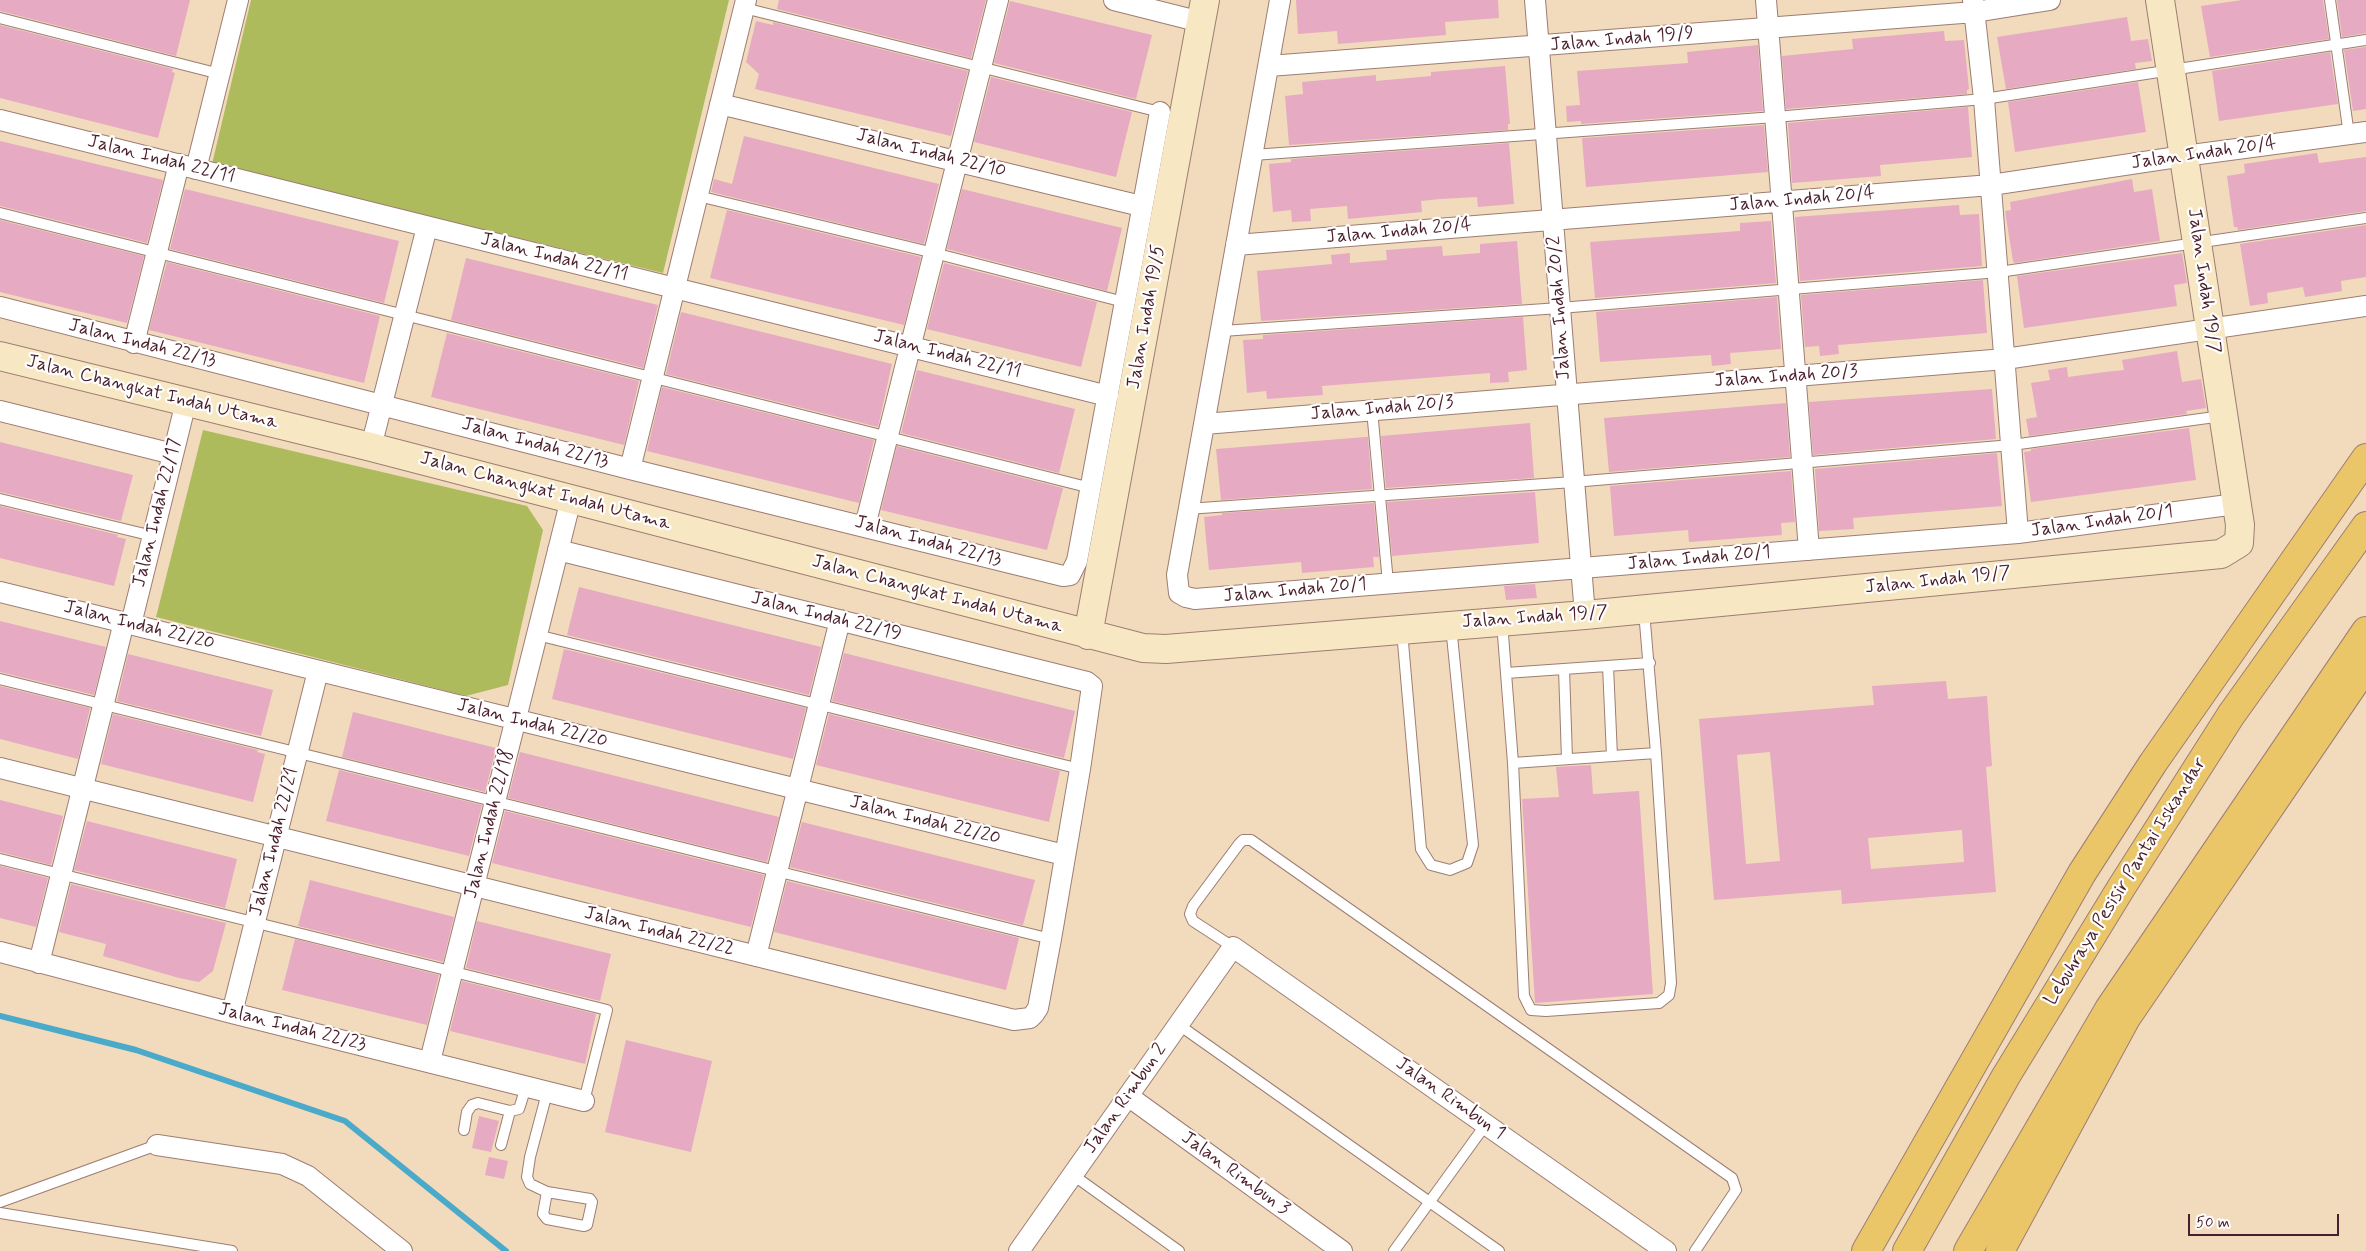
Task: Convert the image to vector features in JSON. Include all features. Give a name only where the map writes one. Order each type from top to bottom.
[{"type":"main road","points":[[1873,1246],[2082,873],[2153,764],[2366,458]]},
{"type":"main road","name":"Lebuhraya Pesisir Pantai Iskandar","points":[[1908,1251],[2006,1076],[2121,888],[2231,715],[2366,526]]},
{"type":"main road","points":[[1968,1251],[2109,1009],[2366,631]]},
{"type":"main road","points":[[2000,1251],[2126,1018],[2366,666]]},
{"type":"street","points":[[134,343],[157,253],[220,74],[238,0]]},
{"type":"street","points":[[865,526],[998,0]]},
{"type":"street","points":[[1114,0],[1203,11]]},
{"type":"street","points":[[1188,509],[1222,332],[1280,0]]},
{"type":"street","name":"Jalan Indah 20/2","points":[[1536,0],[1548,134],[1584,615]]},
{"type":"street","points":[[1766,0],[1780,202],[1789,288],[1794,376],[1809,550]]},
{"type":"street","name":"Jalan Indah 19/9","points":[[1269,66],[1768,28],[1974,6],[2050,0]]},
{"type":"street","name":"Jalan Indah 19/7","points":[[1088,635],[1143,648],[1166,649],[1402,628],[1644,610],[2220,554],[2239,543],[2240,525],[2160,0]]},
{"type":"street","points":[[630,469],[745,4]]},
{"type":"street","points":[[1974,6],[1999,272],[2018,533]]},
{"type":"street","name":"Jalan Indah 19/5","points":[[1088,635],[1203,11]]},
{"type":"street","name":"Jalan Indah 22/10","points":[[720,104],[1141,206]]},
{"type":"street","points":[[1091,488],[1141,206],[1160,112]]},
{"type":"street","name":"Jalan Indah 22/11","points":[[0,120],[1108,396]]},
{"type":"street","name":"Jalan Indah 20/4","points":[[1236,245],[1991,185],[2184,156],[2357,134]]},
{"type":"street","points":[[371,447],[427,227]]},
{"type":"street","name":"Jalan Indah 20/3","points":[[1204,424],[2005,360],[2366,306]]},
{"type":"street","name":"Jalan Indah 22/13","points":[[0,307],[134,343],[1054,575],[1070,575],[1077,561],[1091,488]]},
{"type":"street","name":"Jalan Changkat Indah Utama","points":[[0,356],[371,447],[1088,635]]},
{"type":"street","name":"Jalan Indah 22/17","points":[[39,963],[82,788],[153,536],[186,402]]},
{"type":"street","points":[[0,411],[173,454]]},
{"type":"street","name":"Jalan Indah 22/18","points":[[430,1062],[571,499]]},
{"type":"street","name":"Jalan Indah 20/1","points":[[1188,509],[1176,575],[1179,593],[1195,599],[2018,533],[2236,504]]},
{"type":"street","name":"Jalan Indah 22/19","points":[[558,550],[1087,682],[1092,686],[1080,769]]},
{"type":"street","name":"Jalan Indah 22/20","points":[[0,592],[1064,855]]},
{"type":"street","points":[[756,956],[840,620]]},
{"type":"street","name":"Jalan Indah 22/21","points":[[232,1013],[318,671]]},
{"type":"street","name":"Jalan Indah 22/22","points":[[0,768],[1014,1020],[1030,1018],[1038,1008],[1051,939]]},
{"type":"street","points":[[1051,939],[1080,769]]},
{"type":"street","name":"Jalan Rimbun 2","points":[[1021,1250],[1233,947]]},
{"type":"street","name":"Jalan Rimbun 1","points":[[1233,947],[1666,1251]]},
{"type":"street","name":"Jalan Indah 22/23","points":[[0,952],[232,1013],[584,1101]]},
{"type":"street","name":"Jalan Rimbun 3","points":[[1128,1096],[1342,1251]]},
{"type":"street","points":[[157,1145],[282,1164],[308,1176],[402,1251]]},
{"type":"lane","points":[[2330,0],[2357,134]]},
{"type":"lane","points":[[745,4],[980,67],[1160,112]]},
{"type":"lane","points":[[0,18],[220,74]]},
{"type":"lane","points":[[1253,155],[1775,117],[1984,99],[2366,40]]},
{"type":"lane","points":[[698,196],[934,253],[1124,302]]},
{"type":"lane","points":[[0,213],[1091,488]]},
{"type":"lane","points":[[1222,332],[1560,308],[1999,272],[2366,218]]},
{"type":"lane","points":[[1372,410],[1388,583]]},
{"type":"lane","points":[[1188,509],[1573,482],[2012,445],[2223,416]]},
{"type":"lane","points":[[0,499],[153,536]]},
{"type":"lane","points":[[1502,621],[1513,763],[1524,996],[1532,1010],[1546,1011],[1659,1003],[1670,995],[1670,973],[1650,663],[1644,610]]},
{"type":"lane","points":[[1402,628],[1421,849],[1431,865],[1450,870],[1467,863],[1473,844],[1451,625]]},
{"type":"lane","points":[[537,635],[1080,769]]},
{"type":"lane","points":[[1506,673],[1650,663]]},
{"type":"lane","points":[[1608,666],[1612,756]]},
{"type":"lane","points":[[1564,669],[1566,759]]},
{"type":"lane","points":[[0,679],[1051,939]]},
{"type":"lane","points":[[1513,763],[1656,752]]},
{"type":"lane","points":[[1233,947],[1193,921],[1190,914],[1193,906],[1239,844],[1243,840],[1251,840],[1732,1178],[1736,1190],[1695,1251]]},
{"type":"lane","points":[[0,859],[607,1010],[584,1101]]},
{"type":"lane","points":[[1179,1025],[1499,1251]]},
{"type":"lane","points":[[464,1130],[467,1112],[472,1105],[478,1103],[510,1111],[519,1109],[526,1087]]},
{"type":"lane","points":[[547,1093],[527,1177],[530,1184],[548,1192],[590,1198],[592,1202],[587,1225],[547,1219],[542,1214],[548,1192]]},
{"type":"lane","points":[[502,1145],[510,1111]]},
{"type":"lane","points":[[1394,1251],[1486,1124]]},
{"type":"lane","points":[[0,1202],[157,1145]]},
{"type":"lane","points":[[1073,1175],[1179,1251]]},
{"type":"lane","points":[[0,1213],[232,1251]]},
{"type":"green space","points":[[251,0],[729,0],[663,273],[212,164]]},
{"type":"green space","points":[[203,430],[527,506],[543,530],[508,685],[466,696],[156,617]]},
{"type":"building","points":[[0,0],[190,0],[176,56],[0,11]]},
{"type":"building","points":[[779,0],[986,0],[971,58],[777,9]]},
{"type":"building","points":[[1296,0],[1498,0],[1499,18],[1445,22],[1446,35],[1338,44],[1337,31],[1298,34]]},
{"type":"building","points":[[2242,0],[2323,0],[2329,39],[2210,57],[2201,6]]},
{"type":"building","points":[[2337,0],[2366,0],[2366,33],[2342,37]]},
{"type":"building","points":[[1010,1],[1152,35],[1136,99],[994,63]]},
{"type":"building","points":[[2127,17],[2131,41],[2148,39],[2152,61],[2135,63],[2136,69],[2006,89],[1997,37]]},
{"type":"building","points":[[756,21],[773,25],[773,22],[968,71],[951,136],[755,89],[759,74],[746,62]]},
{"type":"building","points":[[0,25],[173,69],[172,72],[175,73],[158,138],[0,98]]},
{"type":"building","points":[[1944,31],[1945,41],[1964,40],[1969,89],[1967,94],[1786,109],[1782,56],[1853,49],[1852,39]]},
{"type":"building","points":[[1758,45],[1763,111],[1581,124],[1581,121],[1567,122],[1566,106],[1580,105],[1577,71],[1688,63],[1687,52]]},
{"type":"building","points":[[2366,47],[2366,109],[2353,111],[2344,50]]},
{"type":"building","points":[[2330,52],[2338,104],[2219,121],[2212,71]]},
{"type":"building","points":[[1505,66],[1510,124],[1508,124],[1508,130],[1289,145],[1285,96],[1303,94],[1302,82],[1376,75],[1376,81],[1431,76],[1431,72]]},
{"type":"building","points":[[991,77],[1132,112],[1116,177],[974,142]]},
{"type":"building","points":[[2138,82],[2146,132],[2015,152],[2008,102]]},
{"type":"building","points":[[1968,107],[1972,157],[1880,165],[1881,176],[1792,183],[1788,123]]},
{"type":"building","points":[[1764,125],[1768,172],[1586,187],[1582,138]]},
{"type":"building","points":[[744,136],[939,184],[924,244],[711,192],[714,179],[732,184]]},
{"type":"building","points":[[0,141],[163,180],[147,243],[0,206]]},
{"type":"building","points":[[1509,143],[1514,204],[1478,207],[1477,197],[1440,199],[1421,201],[1422,212],[1348,219],[1347,206],[1310,209],[1311,221],[1292,222],[1291,210],[1273,212],[1269,164],[1291,162],[1291,159]]},
{"type":"building","points":[[2317,153],[2319,163],[2366,157],[2366,211],[2238,230],[2237,227],[2234,227],[2227,176],[2245,173],[2244,164]]},
{"type":"building","points":[[2132,179],[2134,192],[2152,189],[2160,241],[2015,263],[2013,261],[2005,211],[2011,210],[2010,202]]},
{"type":"building","points":[[185,189],[399,241],[384,303],[170,249]]},
{"type":"building","points":[[962,189],[1122,228],[1107,291],[947,249]]},
{"type":"building","points":[[1959,205],[1960,215],[1979,214],[1982,266],[1800,281],[1795,217]]},
{"type":"building","points":[[727,210],[921,257],[904,325],[710,278]]},
{"type":"building","points":[[0,220],[144,256],[127,323],[0,292]]},
{"type":"building","points":[[1771,221],[1776,283],[1595,298],[1590,242],[1740,231],[1740,223]]},
{"type":"building","points":[[2366,225],[2366,277],[2341,281],[2342,291],[2305,297],[2303,287],[2267,293],[2268,303],[2250,306],[2240,244]]},
{"type":"building","points":[[1517,241],[1522,304],[1261,321],[1257,271],[1332,264],[1331,255],[1350,253],[1350,263],[1387,260],[1386,250],[1442,246],[1443,256],[1480,253],[1480,244]]},
{"type":"building","points":[[2182,253],[2187,283],[2174,285],[2177,306],[2024,328],[2017,276]]},
{"type":"building","points":[[466,258],[658,305],[643,368],[451,320]]},
{"type":"building","points":[[167,262],[380,316],[364,383],[149,330]]},
{"type":"building","points":[[944,263],[1097,302],[1081,367],[927,329]]},
{"type":"building","points":[[1983,280],[1987,333],[1838,345],[1839,354],[1820,356],[1819,346],[1805,347],[1801,295]]},
{"type":"building","points":[[1777,297],[1781,349],[1730,353],[1731,364],[1712,366],[1711,355],[1600,362],[1596,312]]},
{"type":"building","points":[[681,312],[892,364],[878,427],[666,374]]},
{"type":"building","points":[[1523,317],[1527,370],[1508,372],[1509,382],[1490,383],[1490,373],[1322,386],[1323,395],[1267,399],[1266,391],[1247,393],[1243,340],[1263,339],[1263,335]]},
{"type":"building","points":[[447,333],[639,381],[624,445],[431,397]]},
{"type":"building","points":[[2177,351],[2182,382],[2201,379],[2206,408],[2186,411],[2187,414],[2029,436],[2026,419],[2037,417],[2031,383],[2050,380],[2048,370],[2067,367],[2068,377],[2124,370],[2122,360]]},
{"type":"building","points":[[917,370],[1075,409],[1059,473],[901,433]]},
{"type":"building","points":[[662,387],[874,440],[859,503],[647,451]]},
{"type":"building","points":[[1992,389],[1996,439],[1813,455],[1809,402]]},
{"type":"building","points":[[1786,403],[1790,457],[1609,472],[1604,418]]},
{"type":"building","points":[[1530,423],[1534,478],[1386,488],[1381,436]]},
{"type":"building","points":[[2189,428],[2196,480],[2031,502],[2024,452],[2031,451],[2031,449]]},
{"type":"building","points":[[1368,437],[1372,489],[1221,500],[1216,449]]},
{"type":"building","points":[[0,442],[133,475],[121,521],[0,492]]},
{"type":"building","points":[[897,446],[1063,488],[1047,550],[881,510]]},
{"type":"building","points":[[1997,453],[2002,506],[1853,518],[1854,529],[1819,531],[1815,469]]},
{"type":"building","points":[[1791,471],[1795,522],[1781,523],[1782,535],[1689,542],[1688,530],[1614,536],[1610,486]]},
{"type":"building","points":[[1535,492],[1539,543],[1392,556],[1387,502]]},
{"type":"building","points":[[1374,503],[1379,557],[1373,557],[1374,567],[1302,573],[1301,562],[1209,570],[1204,517],[1222,515],[1222,513]]},
{"type":"building","points":[[0,506],[118,535],[117,537],[126,539],[114,586],[0,558]]},
{"type":"building","points":[[1535,584],[1537,598],[1506,600],[1504,586]]},
{"type":"building","points":[[579,587],[821,647],[809,695],[567,635]]},
{"type":"building","points":[[0,621],[106,647],[94,695],[0,672]]},
{"type":"building","points":[[564,649],[806,708],[793,759],[552,699]]},
{"type":"building","points":[[844,653],[1075,711],[1064,758],[832,701]]},
{"type":"building","points":[[128,654],[273,690],[261,736],[117,701]]},
{"type":"building","points":[[1946,681],[1948,699],[1987,696],[1992,766],[1986,767],[1996,892],[1842,904],[1841,890],[1714,900],[1699,719],[1874,705],[1872,686]],"holes":[[[1770,752],[1780,861],[1746,864],[1737,755]],[[1962,830],[1964,862],[1871,869],[1868,838]]]},
{"type":"building","points":[[0,686],[90,708],[78,759],[0,739]]},
{"type":"building","points":[[353,712],[496,748],[485,792],[342,757]]},
{"type":"building","points":[[113,714],[258,750],[257,752],[265,754],[253,802],[101,764]]},
{"type":"building","points":[[829,714],[1060,771],[1049,822],[816,765]]},
{"type":"building","points":[[520,752],[779,817],[767,862],[508,798]]},
{"type":"building","points":[[1591,765],[1593,794],[1639,791],[1653,994],[1535,1003],[1522,799],[1559,797],[1556,767]]},
{"type":"building","points":[[339,770],[482,805],[469,856],[326,821]]},
{"type":"building","points":[[0,800],[63,816],[51,865],[0,852]]},
{"type":"building","points":[[505,811],[764,875],[751,927],[492,863]]},
{"type":"building","points":[[87,821],[237,859],[225,908],[74,870]]},
{"type":"building","points":[[802,822],[1035,880],[1023,925],[790,867]]},
{"type":"building","points":[[0,866],[48,878],[36,927],[0,918]]},
{"type":"building","points":[[310,880],[454,917],[443,962],[298,926]]},
{"type":"building","points":[[787,881],[1019,938],[1006,990],[774,932]]},
{"type":"building","points":[[71,884],[226,923],[213,971],[199,982],[179,978],[103,956],[106,944],[59,932]]},
{"type":"building","points":[[477,921],[611,954],[600,1001],[466,968]]},
{"type":"building","points":[[295,939],[439,975],[427,1025],[282,990]]},
{"type":"building","points":[[462,981],[596,1014],[585,1064],[450,1031]]},
{"type":"building","points":[[626,1040],[712,1061],[691,1152],[605,1132]]},
{"type":"building","points":[[479,1116],[499,1121],[491,1152],[472,1148]]},
{"type":"building","points":[[489,1157],[508,1161],[504,1179],[485,1175]]},
{"type":"waterway","points":[[0,1016],[136,1050],[345,1121],[506,1251]]}]
